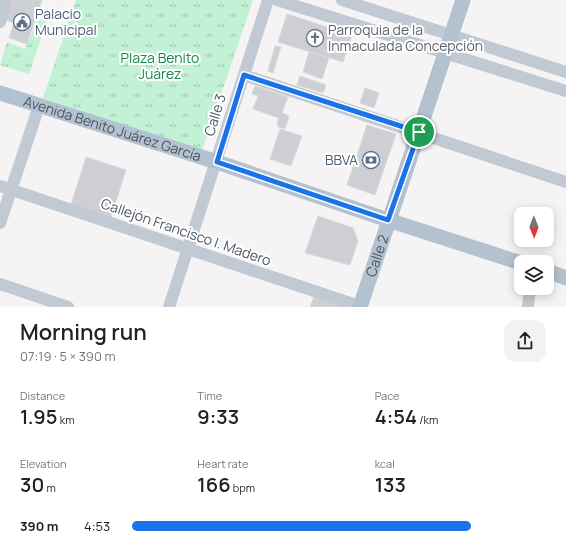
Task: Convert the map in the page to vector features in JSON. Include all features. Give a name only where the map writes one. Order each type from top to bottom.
[{"type":"main road","name":"Calle 2","points":[[360,307],[463,0]]},
{"type":"main road","name":"Avenida Benito Juárez García","points":[[0,93],[217,162],[514,261]]},
{"type":"main road","points":[[554,274],[566,278]]},
{"type":"street","points":[[0,22],[6,0]]},
{"type":"street","points":[[269,0],[293,2],[566,91]]},
{"type":"street","name":"Calle 3","points":[[169,307],[269,0]]},
{"type":"street","points":[[342,0],[566,72]]},
{"type":"street","points":[[521,77],[526,60]]},
{"type":"street","points":[[244,75],[566,182]]},
{"type":"street","points":[[0,223],[6,187],[39,106]]},
{"type":"street","name":"Callejón Francisco I. Madero","points":[[6,187],[360,307]]},
{"type":"street","points":[[0,284],[68,307]]},
{"type":"street","points":[[528,307],[529,295]]},
{"type":"green space","name":"Plaza Benito Juárez","points":[[76,0],[253,0],[202,151],[43,98]]},
{"type":"green space","points":[[37,20],[47,21],[29,74],[0,65],[7,42],[25,49]]},
{"type":"building","name":"Palacio Municipal","points":[[11,0],[42,0],[27,44],[9,38],[14,23],[6,20]]},
{"type":"building","name":"Parroquia de la Inmaculada Concepción","points":[[287,14],[352,35],[343,62],[278,42]]},
{"type":"building","points":[[275,46],[281,47],[273,73],[268,71]]},
{"type":"building","points":[[309,52],[329,58],[322,79],[303,72]]},
{"type":"building","points":[[300,76],[326,85],[323,93],[297,85]]},
{"type":"building","points":[[255,86],[288,97],[282,113],[289,116],[285,129],[279,127],[277,123],[279,118],[253,109],[258,96],[252,94]]},
{"type":"building","points":[[365,88],[379,93],[374,108],[360,103]]},
{"type":"building","name":"BBVA","points":[[367,125],[396,134],[375,195],[347,185]]},
{"type":"building","points":[[280,129],[302,136],[291,166],[270,159]]},
{"type":"building","points":[[86,157],[126,170],[111,217],[71,205]]},
{"type":"building","points":[[318,216],[353,228],[358,241],[350,265],[305,253]]},
{"type":"building","points":[[314,296],[344,307],[310,307]]},
{"type":"place","name":"Palacio Municipal","points":[[22,22]]},
{"type":"place","name":"Parroquia de la Inmaculada Concepción","points":[[315,38]]},
{"type":"place","name":"BBVA","points":[[371,160]]},
{"type":"route","points":[[244,75],[419,132],[388,220],[217,162],[244,75]]}]
